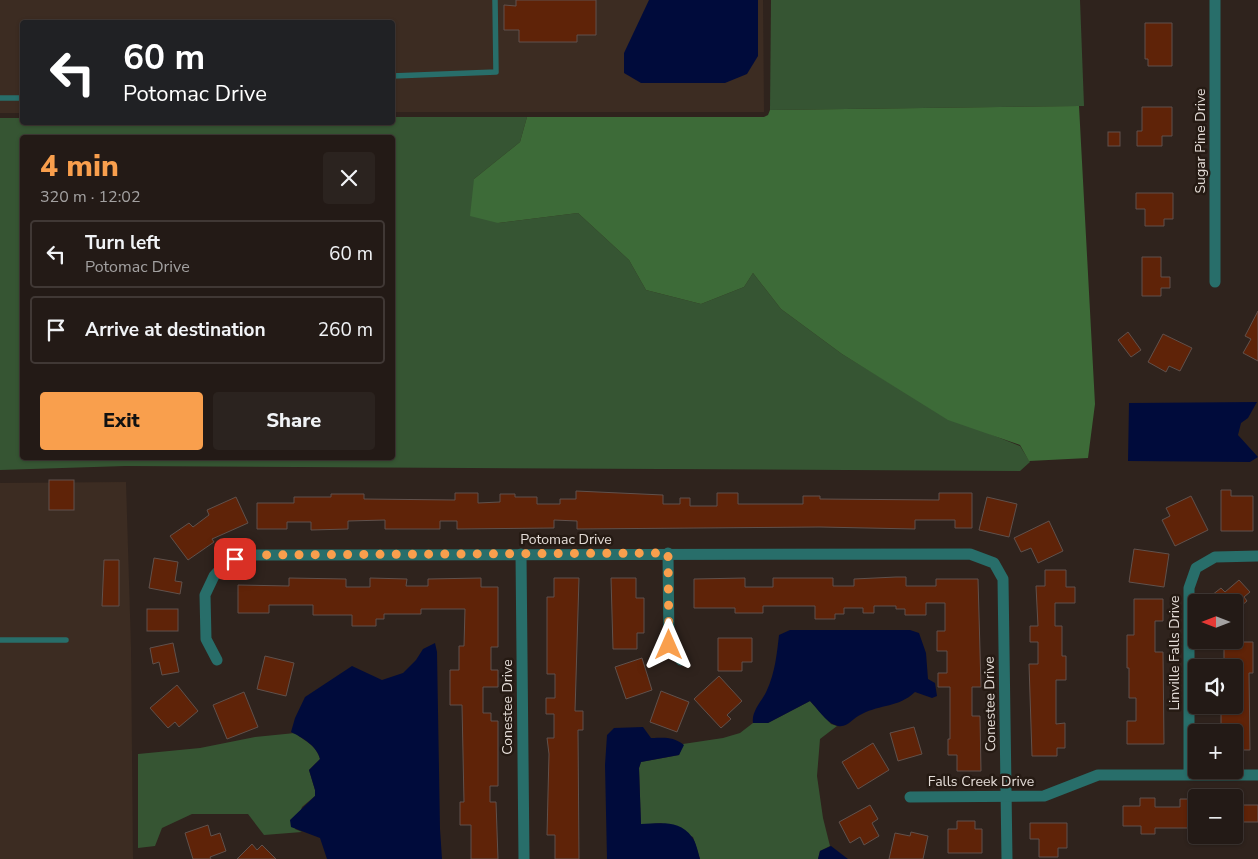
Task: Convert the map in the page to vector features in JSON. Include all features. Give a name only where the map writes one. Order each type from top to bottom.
[{"type":"street","name":"Sugar Pine Drive","points":[[1214,0],[1215,282]]},
{"type":"street","points":[[668,553],[669,645],[681,660]]},
{"type":"street","name":"Conestee Drive","points":[[521,554],[524,859]]},
{"type":"street","name":"Potomac Drive","points":[[217,660],[206,639],[205,595],[214,576],[225,564],[245,555],[970,554],[994,563],[1003,579]]},
{"type":"street","name":"Linville Falls Drive","points":[[1189,724],[1189,588],[1196,568],[1215,557],[1258,556]]},
{"type":"street","name":"Conestee Drive","points":[[1003,579],[1007,859]]},
{"type":"street","name":"Falls Creek Drive","points":[[910,797],[1044,796],[1098,775],[1188,774]]},
{"type":"street","name":"Falls Creek Drive","points":[[1243,775],[1258,775]]},
{"type":"lane","points":[[395,76],[496,72],[495,0]]},
{"type":"lane","points":[[0,98],[20,98]]},
{"type":"lane","points":[[0,640],[66,640]]},
{"type":"shaded area","points":[[0,0],[763,0],[764,112],[395,112],[395,20],[20,20],[20,113],[0,113]]},
{"type":"shaded area","points":[[649,0],[758,0],[758,56],[747,74],[725,83],[641,83],[624,73],[624,53]]},
{"type":"shaded area","points":[[1257,402],[1248,418],[1241,423],[1238,435],[1258,457],[1250,462],[1128,461],[1129,403]]},
{"type":"shaded area","points":[[126,482],[131,647],[133,859],[0,859],[0,483]]},
{"type":"shaded area","points":[[790,630],[910,630],[919,633],[926,653],[928,679],[935,683],[937,696],[932,698],[915,692],[902,701],[862,714],[843,726],[835,725],[828,721],[810,701],[768,723],[753,723],[755,710],[765,694],[772,677],[779,635]]},
{"type":"shaded area","points":[[435,643],[437,652],[442,859],[327,859],[320,838],[291,827],[290,820],[315,796],[309,770],[320,759],[313,746],[291,732],[305,697],[352,666],[382,680],[403,673],[416,660],[423,649]]},
{"type":"shaded area","points":[[643,727],[651,738],[672,739],[684,745],[679,755],[641,762],[639,768],[641,824],[662,823],[681,827],[693,839],[700,859],[607,859],[605,765],[607,735],[614,728]]},
{"type":"shaded area","points":[[831,846],[848,859],[818,859],[820,851]]},
{"type":"green space","points":[[771,0],[1080,0],[1084,106],[770,110]]},
{"type":"green space","points":[[1079,106],[1095,404],[1088,458],[1029,461],[1020,445],[948,420],[842,354],[781,309],[753,273],[744,287],[701,304],[646,290],[629,260],[578,213],[498,223],[470,216],[474,179],[520,142],[527,117],[764,117],[768,115],[770,110]]},
{"type":"green space","points":[[395,117],[527,117],[520,142],[474,179],[498,223],[578,213],[629,260],[646,290],[701,304],[744,287],[753,273],[781,309],[842,354],[903,391],[990,434],[1020,446],[1030,462],[1020,471],[125,466],[0,470],[0,118],[20,118],[20,125],[395,125]]},
{"type":"green space","points":[[810,701],[831,724],[837,726],[820,739],[817,776],[823,818],[830,846],[820,851],[818,859],[700,859],[693,837],[661,823],[641,825],[639,768],[641,762],[679,755],[683,744],[723,738],[740,733],[753,723],[768,723]]},
{"type":"green space","points":[[295,733],[313,747],[320,759],[309,770],[315,796],[302,807],[295,829],[302,832],[264,835],[248,814],[192,814],[162,828],[155,846],[138,848],[138,754],[200,748],[255,737]]},
{"type":"building","points":[[516,0],[596,0],[596,35],[577,35],[577,42],[519,42],[519,30],[504,30],[504,5],[516,6]]},
{"type":"building","points":[[1145,23],[1172,23],[1172,66],[1148,66],[1148,59],[1145,59]]},
{"type":"building","points":[[1142,107],[1172,107],[1172,136],[1162,136],[1162,146],[1137,146],[1137,131],[1142,131]]},
{"type":"building","points":[[1108,132],[1120,132],[1120,146],[1108,146]]},
{"type":"building","points":[[1136,193],[1173,193],[1173,219],[1164,219],[1164,226],[1145,226],[1145,209],[1136,209]]},
{"type":"building","points":[[1142,257],[1161,257],[1161,277],[1170,277],[1170,288],[1161,288],[1161,296],[1142,296]]},
{"type":"building","points":[[1258,311],[1258,361],[1243,353],[1251,339],[1245,336]]},
{"type":"building","points":[[1128,332],[1141,350],[1131,357],[1118,340]]},
{"type":"building","points":[[1163,334],[1192,348],[1180,371],[1169,366],[1166,372],[1148,362]]},
{"type":"building","points":[[49,480],[74,480],[74,510],[49,510]]},
{"type":"building","points":[[1221,490],[1231,490],[1231,496],[1253,496],[1253,531],[1221,531]]},
{"type":"building","points":[[576,491],[663,495],[663,504],[680,504],[680,498],[690,498],[690,506],[717,506],[717,493],[738,493],[738,504],[803,504],[803,496],[820,496],[820,499],[939,500],[939,493],[972,493],[972,528],[955,528],[955,520],[915,520],[915,529],[820,527],[577,529],[577,521],[554,520],[554,528],[457,529],[457,521],[440,521],[440,529],[385,529],[385,520],[348,521],[348,529],[311,530],[311,522],[287,522],[287,529],[257,529],[257,503],[294,503],[294,497],[331,497],[331,494],[364,494],[364,499],[455,500],[455,493],[478,493],[478,503],[500,502],[500,494],[515,494],[515,497],[537,497],[537,504],[560,504],[560,499],[576,499]]},
{"type":"building","points":[[1191,496],[1208,530],[1175,546],[1162,520],[1170,516],[1166,508]]},
{"type":"building","points":[[236,497],[248,523],[212,539],[214,542],[188,560],[170,536],[189,523],[193,527],[209,515],[207,510]]},
{"type":"building","points":[[987,497],[1017,504],[1009,537],[979,530]]},
{"type":"building","points":[[1049,521],[1063,551],[1038,563],[1031,548],[1021,552],[1014,538]]},
{"type":"building","points":[[1134,549],[1169,554],[1164,587],[1129,582]]},
{"type":"building","points":[[154,558],[178,562],[175,581],[182,582],[180,594],[149,588]]},
{"type":"building","points":[[104,560],[119,560],[119,606],[102,606]]},
{"type":"building","points":[[1045,570],[1066,570],[1066,587],[1075,587],[1075,603],[1055,603],[1055,626],[1062,626],[1062,656],[1066,656],[1066,680],[1056,680],[1056,724],[1065,723],[1065,748],[1057,748],[1057,756],[1032,756],[1029,664],[1038,664],[1038,642],[1030,642],[1030,626],[1038,626],[1036,586],[1045,586]]},
{"type":"building","points":[[906,577],[906,586],[936,586],[936,579],[978,579],[981,687],[972,687],[972,716],[980,716],[981,771],[957,771],[957,755],[948,755],[948,739],[950,739],[950,687],[938,687],[938,673],[947,673],[947,651],[937,651],[937,631],[945,631],[945,603],[926,603],[926,615],[905,615],[905,609],[896,609],[896,606],[874,606],[874,613],[863,613],[863,608],[844,608],[844,614],[835,614],[835,619],[815,619],[815,606],[763,606],[763,613],[735,613],[735,608],[694,608],[694,579],[745,578],[745,587],[773,587],[773,578],[833,578],[833,586],[854,586],[854,579]]},
{"type":"building","points":[[289,578],[346,579],[346,587],[370,587],[370,578],[407,579],[406,586],[428,586],[428,579],[481,578],[481,587],[498,587],[498,647],[491,647],[491,670],[498,670],[498,687],[483,687],[483,713],[491,713],[491,721],[498,721],[498,786],[490,786],[490,802],[496,802],[498,859],[471,859],[471,825],[460,825],[460,802],[464,802],[462,705],[450,705],[450,670],[459,670],[459,646],[464,646],[465,609],[421,609],[421,614],[384,614],[384,619],[376,619],[376,626],[352,626],[352,615],[313,615],[313,605],[269,605],[269,613],[238,613],[238,585],[289,586]]},
{"type":"building","points":[[554,578],[579,578],[575,711],[583,711],[583,730],[578,730],[579,859],[555,859],[555,835],[547,835],[549,754],[547,738],[554,738],[554,714],[546,714],[546,698],[555,698],[555,674],[547,674],[547,597],[554,597]]},
{"type":"building","points":[[611,578],[636,578],[636,598],[644,598],[644,633],[637,633],[637,649],[613,649]]},
{"type":"building","points":[[1239,580],[1250,592],[1244,597],[1247,601],[1243,604],[1243,594],[1213,594],[1221,588],[1225,592]]},
{"type":"building","points":[[1134,599],[1163,599],[1163,621],[1155,621],[1155,652],[1163,652],[1164,744],[1127,744],[1127,721],[1136,721],[1136,698],[1129,698],[1129,668],[1127,668],[1127,635],[1134,635]]},
{"type":"building","points":[[147,609],[178,609],[178,631],[147,631]]},
{"type":"building","points":[[718,638],[752,638],[752,662],[742,662],[742,671],[718,671]]},
{"type":"building","points":[[1243,642],[1253,642],[1253,673],[1249,673],[1250,750],[1243,750],[1243,724],[1221,724],[1221,714],[1243,714],[1243,659],[1224,659],[1224,649],[1243,649]]},
{"type":"building","points":[[173,643],[179,672],[162,675],[159,662],[153,664],[150,648]]},
{"type":"building","points":[[265,656],[294,663],[286,696],[257,689]]},
{"type":"building","points":[[642,658],[652,690],[626,699],[615,667]]},
{"type":"building","points":[[719,676],[742,701],[727,715],[731,719],[721,728],[694,699]]},
{"type":"building","points":[[177,685],[198,711],[179,727],[175,722],[168,728],[150,708]]},
{"type":"building","points":[[661,691],[689,702],[677,732],[650,722]]},
{"type":"building","points":[[244,692],[258,727],[227,739],[213,705]]},
{"type":"building","points":[[914,727],[922,754],[898,761],[890,733]]},
{"type":"building","points":[[873,743],[889,770],[858,789],[842,762]]},
{"type":"building","points":[[1140,798],[1155,798],[1155,807],[1180,807],[1180,799],[1188,799],[1188,828],[1155,828],[1155,834],[1141,834],[1141,826],[1123,826],[1123,806],[1140,806]]},
{"type":"building","points":[[870,805],[878,819],[872,823],[879,836],[864,845],[860,837],[850,843],[839,822]]},
{"type":"building","points":[[1243,805],[1258,805],[1258,822],[1243,822]]},
{"type":"building","points":[[957,821],[975,821],[975,829],[982,829],[982,853],[948,853],[948,829],[957,829]]},
{"type":"building","points":[[1030,823],[1067,823],[1067,848],[1058,848],[1058,857],[1039,857],[1039,839],[1030,839]]},
{"type":"building","points":[[208,825],[211,836],[220,833],[226,851],[210,857],[211,859],[193,859],[185,833]]},
{"type":"building","points":[[911,832],[928,836],[923,859],[889,859],[895,833],[910,836]]},
{"type":"building","points":[[252,844],[257,850],[262,845],[276,859],[237,859]]},
{"type":"route","points":[[235,559],[245,555],[668,553],[669,645]]}]
